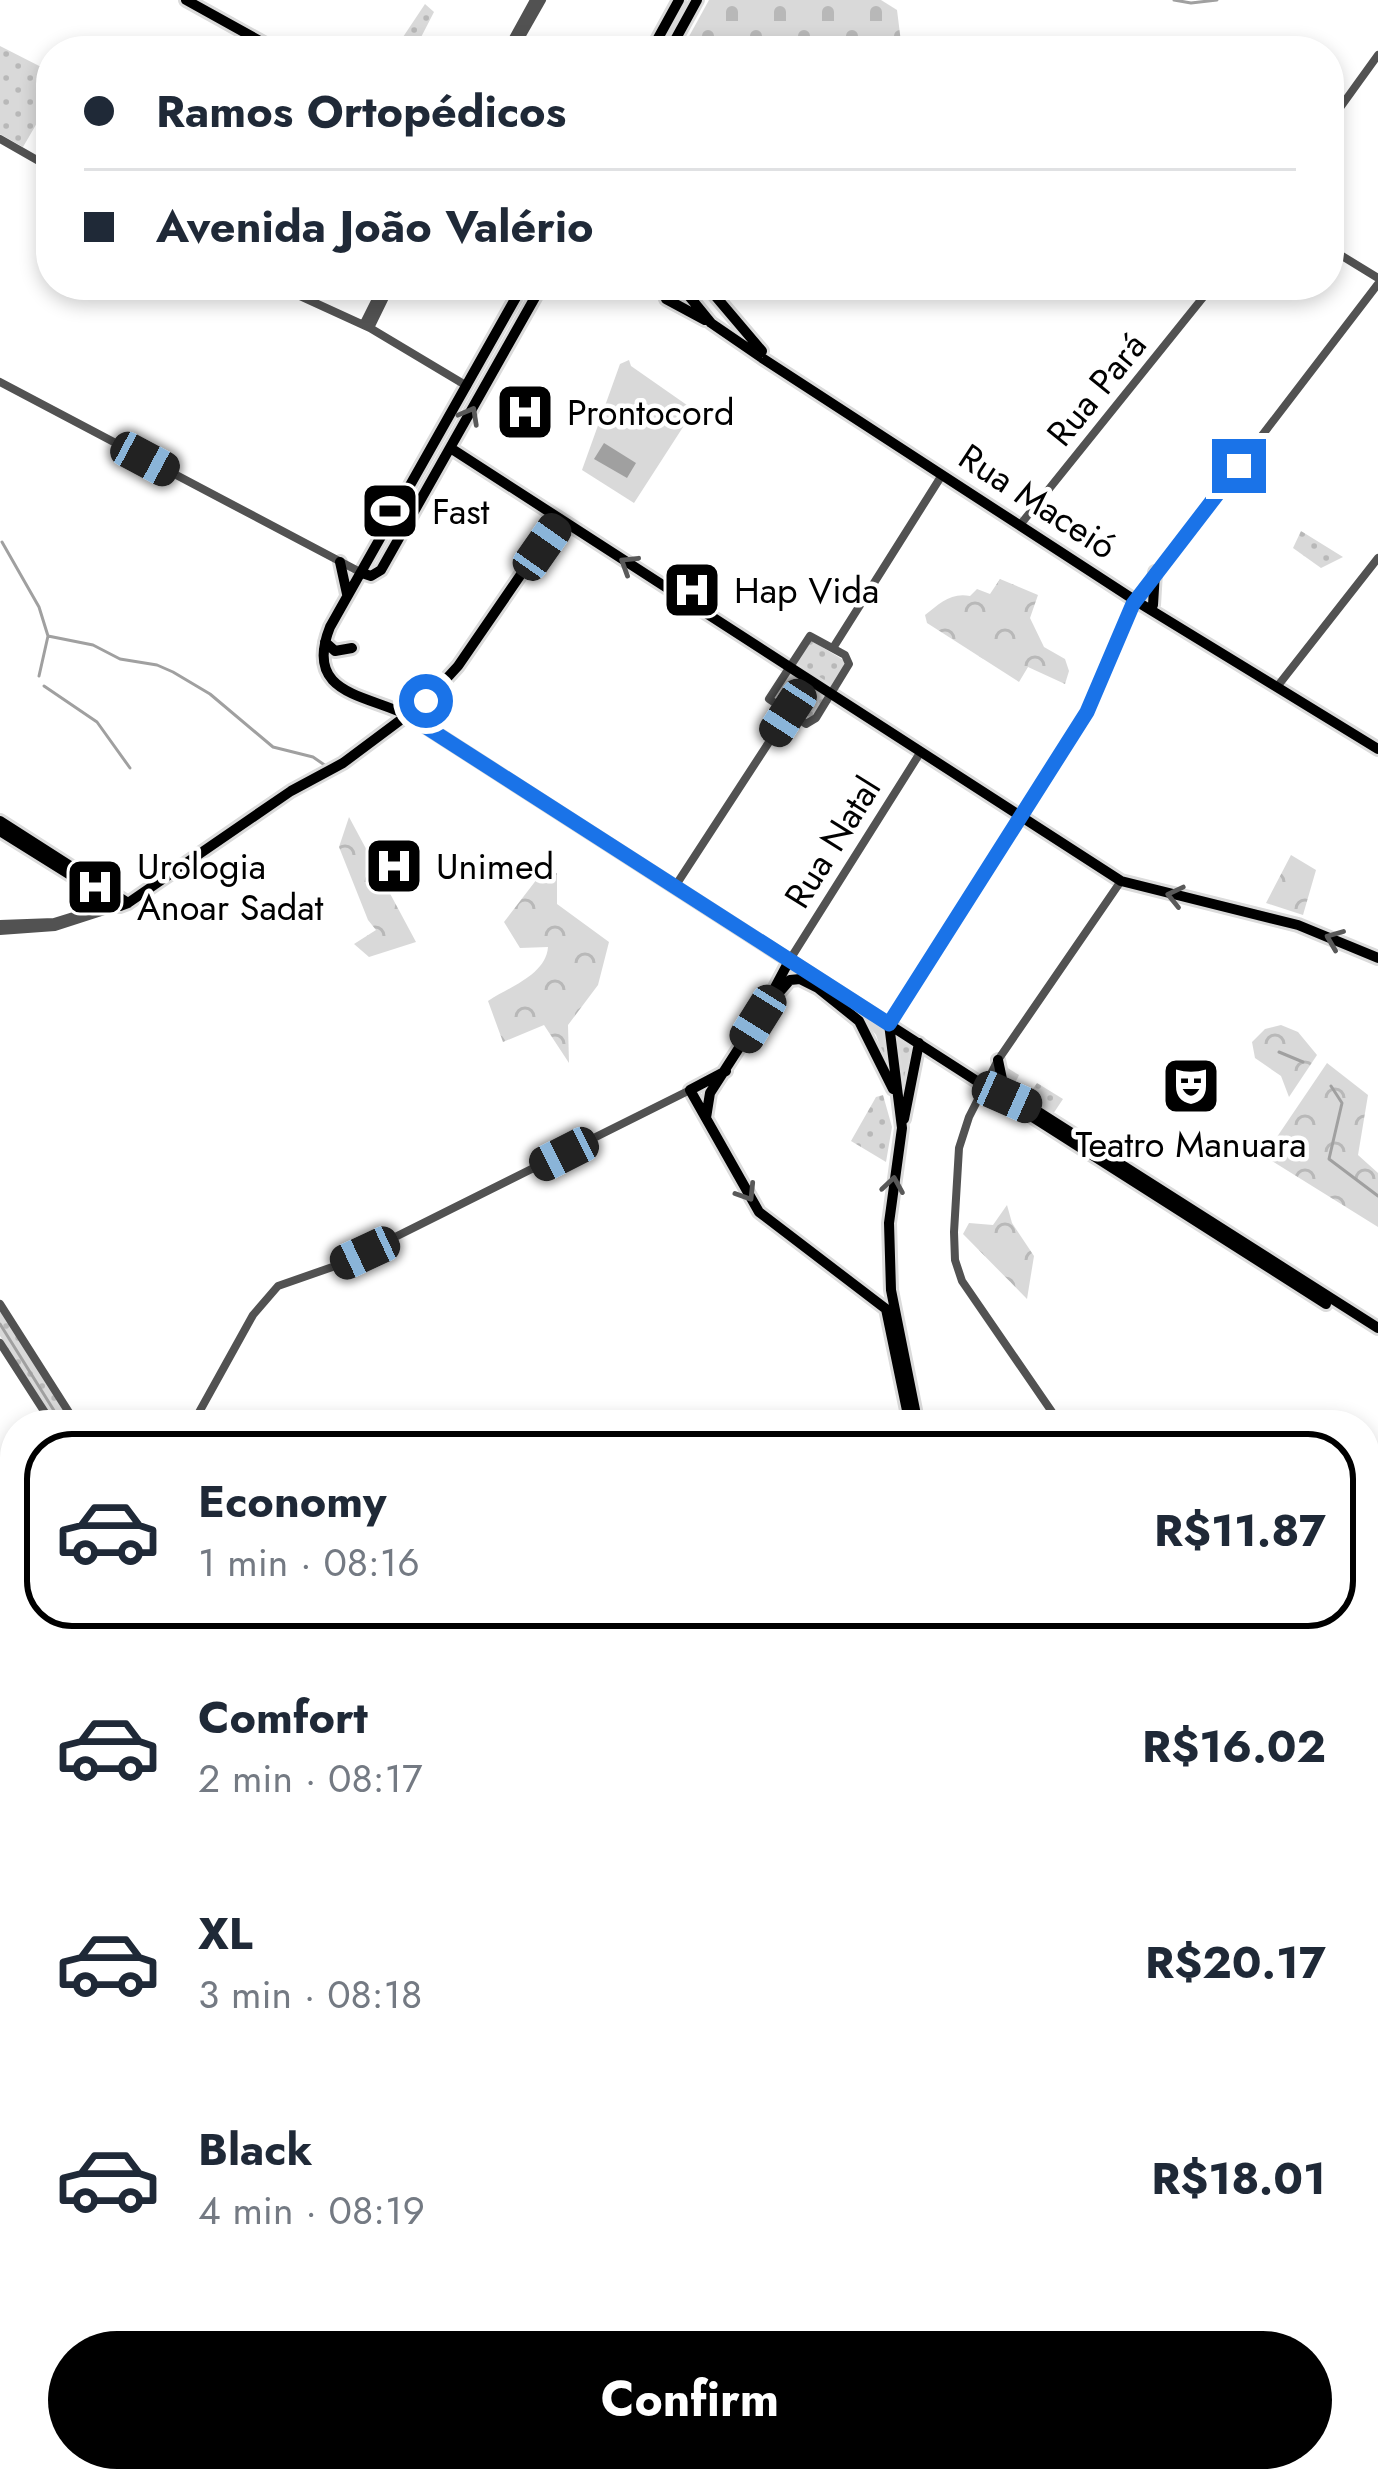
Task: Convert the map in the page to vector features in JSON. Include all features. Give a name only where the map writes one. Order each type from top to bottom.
[{"type":"main road","points":[[186,0],[251,36]]},
{"type":"main road","points":[[659,36],[679,0]]},
{"type":"main road","points":[[677,36],[694,6]]},
{"type":"main road","points":[[515,300],[345,601],[325,642],[327,672],[346,693],[409,716],[983,1085],[1037,1111],[1166,1190],[1378,1332]]},
{"type":"main road","points":[[362,573],[371,576],[381,570],[534,300]]},
{"type":"main road","points":[[668,300],[711,323]]},
{"type":"main road","name":"Rua Maceió","points":[[696,300],[711,323],[1021,523]]},
{"type":"main road","name":"Rua Maceió","points":[[718,300],[760,350],[1137,598],[1378,745]]},
{"type":"main road","points":[[452,449],[1121,881],[1298,925],[1378,958]]},
{"type":"main road","points":[[0,821],[94,887],[125,902],[409,716],[458,666],[559,519]]},
{"type":"main road","points":[[340,562],[347,580],[345,601]]},
{"type":"main road","points":[[1153,604],[1155,572]]},
{"type":"main road","name":"Rua Maceió","points":[[1137,598],[1378,745]]},
{"type":"main road","points":[[325,642],[335,651],[352,648]]},
{"type":"main road","points":[[0,831],[32,846]]},
{"type":"main road","points":[[89,911],[94,887]]},
{"type":"main road","points":[[708,1127],[707,1100],[789,961]]},
{"type":"main road","points":[[763,1011],[790,980],[800,979],[818,988],[859,1021],[874,1045],[886,1082],[896,1091]]},
{"type":"main road","points":[[889,1024],[902,1128]]},
{"type":"main road","points":[[866,1289],[883,1287],[902,1128],[919,1043]]},
{"type":"main road","points":[[998,1060],[1003,1084],[1037,1111]]},
{"type":"main road","points":[[726,1071],[690,1090],[708,1127],[759,1212],[866,1289],[888,1315],[910,1410]]},
{"type":"main road","points":[[1007,1097],[1142,1189],[1378,1332]]},
{"type":"main road","points":[[888,1232],[891,1290],[911,1410]]},
{"type":"street","points":[[518,36],[538,0]]},
{"type":"street","points":[[1344,102],[1378,55]]},
{"type":"street","points":[[0,139],[36,159]]},
{"type":"street","points":[[889,1024],[1087,712],[1137,598],[1378,281],[1344,258]]},
{"type":"street","points":[[308,300],[366,327],[467,386]]},
{"type":"street","points":[[366,327],[380,300]]},
{"type":"street","name":"Rua Pará","points":[[1021,523],[1201,300]]},
{"type":"street","points":[[0,382],[362,573]]},
{"type":"street","points":[[833,648],[942,475]]},
{"type":"street","points":[[1280,683],[1378,557]]},
{"type":"street","points":[[809,636],[833,648],[849,664],[810,723],[769,699],[809,636]]},
{"type":"street","points":[[674,888],[788,713]]},
{"type":"street","name":"Rua Natal","points":[[789,961],[920,753]]},
{"type":"street","points":[[1050,1410],[973,1300],[956,1260],[959,1148],[998,1060],[1121,881]]},
{"type":"street","points":[[0,927],[32,926],[125,902]]},
{"type":"street","points":[[0,927],[56,927],[125,902]]},
{"type":"street","points":[[199,1410],[266,1297],[287,1281],[330,1269],[690,1090]]},
{"type":"street","points":[[0,1304],[67,1410]]},
{"type":"street","points":[[0,1343],[43,1410]]},
{"type":"green space","points":[[709,0],[881,0],[897,10],[900,36],[689,36]]},
{"type":"green space","points":[[425,4],[434,12],[422,36],[404,36]]},
{"type":"green space","points":[[0,46],[36,64],[36,125],[23,147],[0,134]]},
{"type":"green space","points":[[629,360],[694,410],[634,503],[582,470],[620,364]]},
{"type":"green space","points":[[1301,531],[1343,557],[1321,568],[1293,548]]},
{"type":"green space","points":[[1000,579],[1038,595],[1030,618],[1044,647],[1065,659],[1069,671],[1065,684],[1028,667],[1019,682],[927,623],[925,615],[946,600],[970,596],[977,589],[990,594]]},
{"type":"green space","points":[[810,640],[847,662],[809,723],[773,700]]},
{"type":"green space","points":[[349,817],[416,942],[369,957],[354,944],[376,930],[339,847]]},
{"type":"green space","points":[[1291,855],[1316,870],[1303,915],[1266,903]]},
{"type":"green space","points":[[557,873],[557,904],[609,942],[598,985],[568,1025],[569,1063],[544,1025],[503,1042],[488,1001],[525,979],[546,957],[548,947],[520,948],[504,922],[537,879]]},
{"type":"green space","points":[[852,1005],[883,1024],[886,1050],[895,1051],[896,1033],[913,1042],[904,1101],[896,1056],[883,1055],[876,1035]]},
{"type":"green space","points":[[1281,1025],[1298,1032],[1317,1055],[1289,1097],[1281,1076],[1255,1058],[1252,1042],[1265,1029]]},
{"type":"green space","points":[[1327,1063],[1368,1095],[1358,1155],[1378,1173],[1378,1227],[1264,1156]]},
{"type":"green space","points":[[1003,1065],[1019,1075],[1014,1085],[1029,1094],[1037,1083],[1063,1099],[1051,1117],[1005,1085]]},
{"type":"green space","points":[[883,1095],[892,1127],[886,1162],[851,1141],[876,1097]]},
{"type":"green space","points":[[1007,1205],[1012,1223],[1034,1256],[1027,1299],[963,1234],[969,1223],[993,1225]]},
{"type":"green space","points":[[0,1307],[65,1410],[47,1410],[0,1336]]},
{"type":"shaded area","points":[[604,443],[636,463],[627,478],[594,459]]},
{"type":"waterway","points":[[1174,0],[1217,0]]},
{"type":"waterway","points":[[2,542],[39,607],[48,636],[39,676]]},
{"type":"waterway","points":[[48,636],[93,645],[120,659],[173,672],[210,694],[273,747],[313,757],[326,766]]},
{"type":"waterway","points":[[44,686],[97,722],[130,768]]},
{"type":"waterway","points":[[1279,1052],[1303,1062]]},
{"type":"waterway","points":[[1331,1086],[1342,1103],[1329,1159],[1378,1196]]},
{"type":"waterway","points":[[0,1324],[54,1410]]},
{"type":"place","name":"Prontocord","points":[[525,412]]},
{"type":"place","name":"Fast","points":[[390,511]]},
{"type":"place","name":"Hap Vida","points":[[692,590]]},
{"type":"place","name":"Unimed","points":[[394,866]]},
{"type":"place","name":"Urologia Anoar Sadat","points":[[95,887]]},
{"type":"place","name":"Teatro Manuara","points":[[1191,1086]]},
{"type":"route","points":[[426,701],[409,716],[889,1024],[1087,712],[1133,604],[1239,466]]}]
